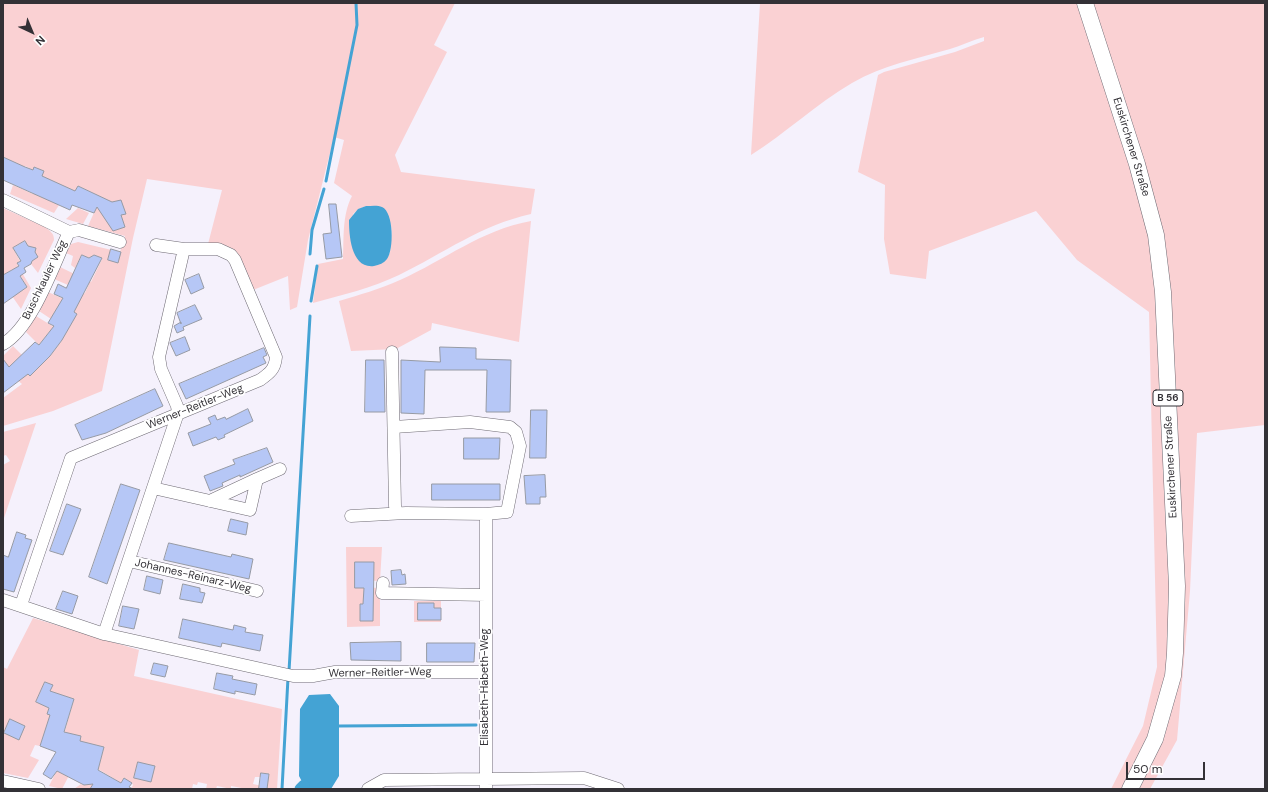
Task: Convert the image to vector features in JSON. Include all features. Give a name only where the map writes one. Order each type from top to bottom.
[{"type":"main road","name":"Euskirchener Straße","points":[[1085,3],[1137,164],[1156,235],[1163,292],[1178,586],[1175,653],[1173,676],[1155,739],[1130,789]]},
{"type":"street","points":[[3,200],[69,232],[79,230],[120,242]]},
{"type":"street","name":"Buschkauler Weg","points":[[3,344],[11,339],[34,307],[69,232]]},
{"type":"street","name":"Werner-Reitler-Weg","points":[[21,605],[71,458],[260,380],[270,373],[275,367],[276,357],[235,260],[218,249],[156,245]]},
{"type":"street","points":[[178,413],[177,406],[161,369],[159,357],[184,248]]},
{"type":"street","points":[[392,352],[395,506],[397,513]]},
{"type":"street","name":"Johannes-Reinarz-Weg","points":[[104,634],[178,413]]},
{"type":"street","points":[[351,516],[397,513],[486,514],[507,512],[520,446],[516,432],[504,425],[470,422],[394,428]]},
{"type":"street","points":[[210,501],[280,470]]},
{"type":"street","points":[[153,488],[250,510],[257,479]]},
{"type":"street","name":"Elisabeth-Habeth-Weg","points":[[485,784],[486,514]]},
{"type":"street","name":"Johannes-Reinarz-Weg","points":[[129,561],[257,591]]},
{"type":"street","points":[[382,583],[382,593],[486,595]]},
{"type":"street","name":"Werner-Reitler-Weg","points":[[3,600],[104,634],[293,676],[313,676],[335,672],[485,672]]},
{"type":"street","points":[[368,789],[384,780],[485,784],[584,778],[618,789]]},
{"type":"street","points":[[3,781],[39,789]]},
{"type":"shaded area","points":[[3,3],[455,3],[434,45],[447,52],[395,155],[401,172],[535,189],[531,214],[479,232],[416,267],[389,280],[357,291],[313,303],[318,264],[343,259],[345,219],[352,196],[334,183],[344,140],[334,137],[308,240],[297,307],[290,310],[288,276],[253,290],[240,257],[231,248],[208,244],[222,190],[147,179],[133,238],[102,391],[53,411],[3,426],[3,398],[22,384],[3,368],[3,356],[13,346],[22,355],[15,362],[30,376],[43,362],[29,349],[32,345],[41,353],[43,351],[50,356],[62,340],[50,331],[39,345],[26,332],[36,316],[54,327],[51,319],[39,311],[48,292],[66,300],[85,293],[89,284],[72,276],[68,285],[54,279],[60,267],[91,282],[102,259],[94,255],[89,258],[82,255],[75,268],[71,265],[73,256],[66,253],[71,244],[78,242],[120,252],[125,236],[88,226],[97,206],[95,194],[78,186],[72,198],[59,205],[54,213],[10,194],[13,185],[33,194],[43,172],[35,167],[33,170],[25,166],[20,176],[15,163],[3,157]],"holes":[[[366,206],[387,219],[391,227],[392,234],[390,253],[376,265],[365,265],[353,214]]]},
{"type":"shaded area","points":[[760,3],[1265,3],[1265,425],[1197,433],[1190,591],[1177,740],[1150,789],[1111,789],[1143,726],[1157,667],[1149,312],[1077,260],[1036,211],[929,251],[926,279],[890,274],[884,239],[885,185],[858,172],[878,75],[955,52],[984,41],[984,37],[954,48],[888,67],[852,83],[826,100],[751,155]]},
{"type":"shaded area","points":[[3,208],[45,227],[51,232],[54,238],[38,273],[31,264],[32,261],[25,241],[13,248],[20,261],[17,264],[31,288],[21,309],[12,296],[27,287],[19,273],[16,274],[13,269],[3,275]]},
{"type":"shaded area","points":[[78,208],[89,213],[83,224],[66,219]]},
{"type":"shaded area","points":[[531,221],[519,342],[432,323],[431,330],[396,349],[351,351],[339,301],[370,292],[392,283],[416,272],[479,238],[513,225]]},
{"type":"shaded area","points":[[36,423],[3,521],[3,465],[10,461],[6,455],[3,456],[3,432]]},
{"type":"shaded area","points":[[346,547],[382,547],[380,581],[355,580],[373,588],[380,587],[380,626],[347,627]]},
{"type":"shaded area","points":[[414,601],[441,601],[441,622],[414,622]]},
{"type":"shaded area","points":[[33,618],[139,650],[134,676],[282,709],[277,789],[247,789],[231,786],[231,789],[217,786],[216,789],[206,789],[207,784],[198,782],[197,785],[193,784],[192,789],[131,789],[133,785],[132,783],[124,778],[121,783],[98,769],[104,747],[86,743],[62,789],[49,786],[59,766],[51,761],[52,758],[57,759],[74,699],[53,697],[47,713],[51,715],[40,746],[35,745],[30,756],[39,760],[28,778],[3,773],[3,667],[7,669]],"holes":[[[262,773],[269,774],[267,787],[253,784],[255,777],[261,777]]]},
{"type":"shaded area","points":[[94,783],[90,789],[74,789],[81,784]]},
{"type":"water","points":[[366,206],[382,207],[386,210],[391,223],[392,240],[389,254],[384,262],[374,266],[366,266],[360,262],[356,257],[351,242],[349,220],[358,209]]},
{"type":"water","points":[[330,694],[339,706],[339,776],[331,789],[306,789],[299,776],[300,709],[309,695]]},
{"type":"building","points":[[3,157],[33,170],[34,167],[44,171],[42,176],[75,191],[78,186],[112,202],[121,200],[126,214],[121,215],[125,227],[113,231],[97,207],[94,213],[72,205],[70,210],[3,180]]},
{"type":"building","points":[[329,204],[336,204],[342,257],[326,259],[323,234],[331,233]]},
{"type":"building","points":[[25,241],[28,246],[36,248],[35,252],[38,257],[24,268],[26,272],[20,276],[27,287],[3,304],[3,275],[19,266],[17,263],[21,261],[13,248]]},
{"type":"building","points":[[111,249],[121,252],[118,263],[108,260]]},
{"type":"building","points":[[82,255],[89,258],[94,255],[102,258],[74,312],[77,314],[62,340],[50,356],[30,376],[28,374],[3,393],[3,359],[9,367],[35,342],[39,345],[54,326],[48,323],[63,298],[54,294],[58,284],[66,288]]},
{"type":"building","points":[[199,274],[204,288],[191,294],[185,280]]},
{"type":"building","points":[[195,305],[202,319],[183,327],[184,330],[177,333],[174,326],[180,322],[177,313]]},
{"type":"building","points":[[185,337],[190,350],[176,356],[170,343]]},
{"type":"building","points":[[440,347],[476,348],[476,359],[511,360],[510,412],[486,412],[487,370],[425,370],[424,414],[401,413],[401,360],[440,362]]},
{"type":"building","points":[[264,348],[267,355],[263,357],[266,363],[186,399],[179,384]]},
{"type":"building","points":[[366,360],[384,360],[385,412],[365,412]]},
{"type":"building","points":[[155,389],[163,406],[106,433],[82,440],[75,425]]},
{"type":"building","points":[[248,409],[253,421],[224,435],[225,437],[218,440],[216,437],[193,446],[188,433],[211,424],[208,418],[215,415],[217,420],[225,417],[226,419]]},
{"type":"building","points":[[531,410],[547,410],[546,458],[530,458]]},
{"type":"building","points":[[464,438],[500,438],[499,459],[464,459]]},
{"type":"building","points":[[267,448],[273,462],[240,477],[240,475],[222,483],[223,486],[210,491],[204,476],[235,464],[233,460]]},
{"type":"building","points":[[545,475],[546,497],[540,497],[540,504],[526,504],[524,476]]},
{"type":"building","points":[[121,484],[140,490],[107,584],[89,577]]},
{"type":"building","points":[[432,484],[500,484],[500,500],[432,500]]},
{"type":"building","points":[[67,504],[81,509],[63,555],[50,551]]},
{"type":"building","points":[[231,519],[248,523],[246,535],[228,531]]},
{"type":"building","points":[[17,532],[26,535],[25,538],[32,540],[14,592],[3,589],[3,555],[8,557]]},
{"type":"building","points":[[169,543],[231,557],[232,554],[253,559],[249,579],[164,560]]},
{"type":"building","points":[[355,562],[374,562],[373,621],[360,621],[360,604],[363,604],[364,588],[355,588]]},
{"type":"building","points":[[401,570],[402,575],[405,574],[406,584],[392,585],[391,571]]},
{"type":"building","points":[[147,576],[163,580],[160,594],[144,590]]},
{"type":"building","points":[[183,584],[200,588],[200,592],[205,593],[202,603],[180,599]]},
{"type":"building","points":[[63,591],[78,596],[72,614],[56,609]]},
{"type":"building","points":[[418,603],[434,603],[434,608],[441,608],[441,620],[418,620]]},
{"type":"building","points":[[123,606],[139,609],[134,629],[119,626]]},
{"type":"building","points":[[183,619],[233,630],[234,625],[246,628],[245,632],[263,635],[260,651],[222,643],[221,647],[179,638]]},
{"type":"building","points":[[401,642],[401,661],[351,660],[350,643]]},
{"type":"building","points":[[427,643],[475,643],[474,662],[427,662]]},
{"type":"building","points":[[154,663],[168,666],[165,677],[151,674]]},
{"type":"building","points":[[217,673],[233,676],[232,679],[257,684],[255,695],[235,691],[235,694],[214,689]]},
{"type":"building","points":[[45,682],[53,685],[50,691],[74,699],[64,732],[81,736],[80,741],[104,747],[98,770],[121,783],[124,778],[132,783],[129,787],[133,789],[90,789],[93,784],[84,785],[57,771],[51,779],[43,774],[56,752],[40,746],[50,715],[47,714],[49,708],[36,702]]},
{"type":"building","points":[[10,719],[25,726],[19,740],[4,733]]},
{"type":"building","points":[[138,762],[155,766],[151,782],[134,778]]},
{"type":"building","points":[[261,773],[269,774],[267,789],[259,789]]},
{"type":"waterway","points":[[326,181],[357,25],[356,3]]},
{"type":"waterway","points":[[310,254],[312,230],[324,189]]},
{"type":"waterway","points":[[311,301],[317,266]]},
{"type":"waterway","points":[[289,671],[310,316]]},
{"type":"waterway","points":[[282,789],[288,678]]},
{"type":"waterway","points":[[339,726],[476,725]]},
{"type":"waterway","points":[[300,789],[304,785]]}]
